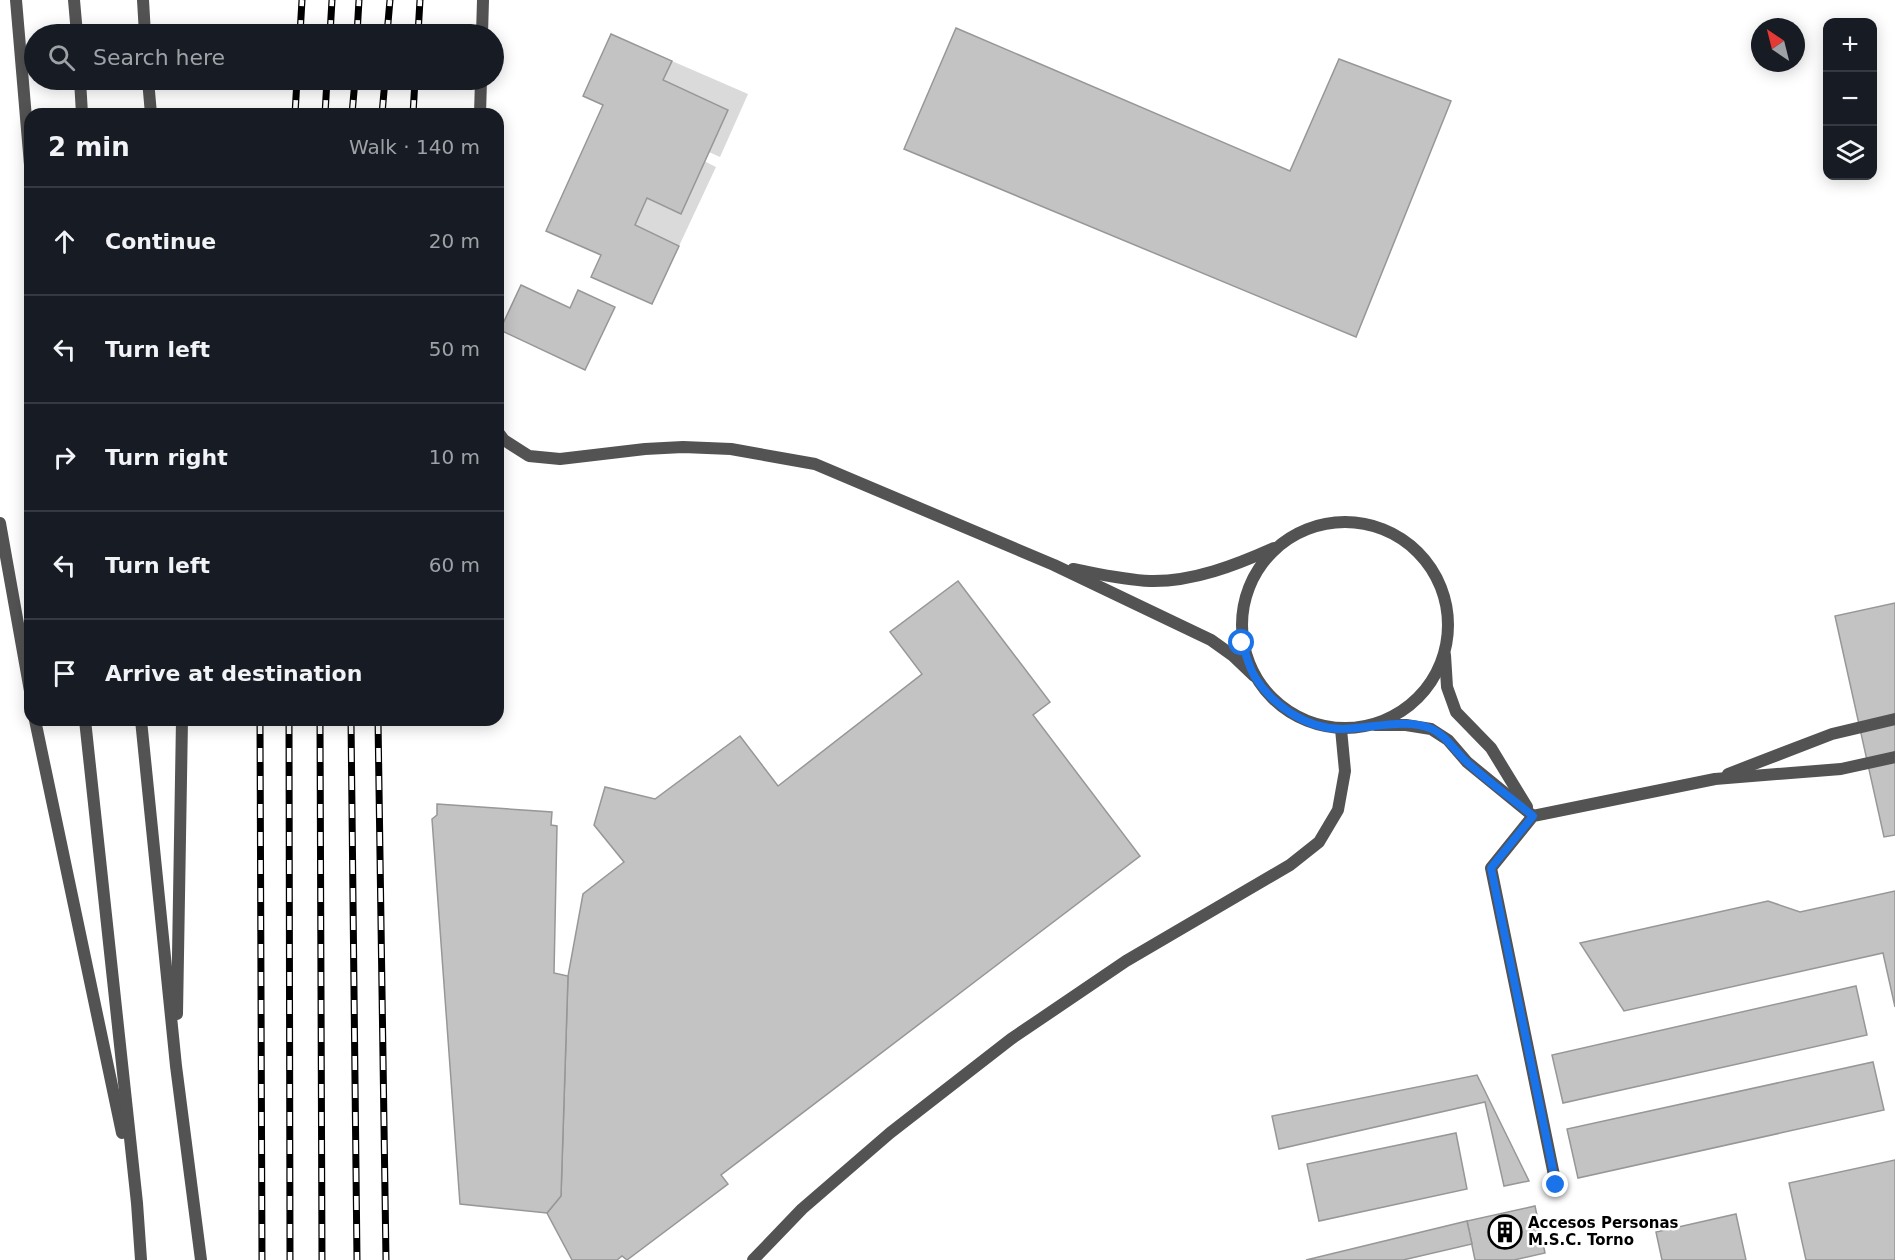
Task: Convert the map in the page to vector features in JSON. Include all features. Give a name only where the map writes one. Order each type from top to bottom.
[{"type":"street","points":[[16,0],[25,108]]},
{"type":"street","points":[[74,0],[76,24]]},
{"type":"street","points":[[143,0],[144,24]]},
{"type":"street","points":[[482,24],[483,0]]},
{"type":"street","points":[[81,90],[82,108]]},
{"type":"street","points":[[149,90],[150,108]]},
{"type":"street","points":[[480,108],[481,90]]},
{"type":"street","points":[[504,440],[530,456],[560,459],[683,447],[731,449],[815,464],[1054,565],[1211,640],[1232,655],[1254,676],[1276,703],[1306,722],[1341,729],[1375,725],[1406,725],[1431,729],[1448,740],[1467,762],[1533,816]]},
{"type":"street","points":[[1054,565],[1119,578],[1153,581],[1196,576],[1241,563],[1276,548],[1304,529],[1337,521],[1371,524],[1402,537],[1426,560],[1443,588],[1450,621],[1445,655],[1447,687],[1456,712],[1491,748],[1533,816]]},
{"type":"street","points":[[0,523],[24,657]]},
{"type":"street","points":[[1254,676],[1242,643],[1242,608],[1254,575],[1276,548]]},
{"type":"street","points":[[1375,725],[1407,709],[1430,685],[1445,655]]},
{"type":"street","points":[[1715,779],[1832,734],[1895,719]]},
{"type":"street","points":[[36,726],[137,1203]]},
{"type":"street","points":[[86,726],[137,1203],[141,1260]]},
{"type":"street","points":[[142,726],[176,1066],[201,1260]]},
{"type":"street","points":[[176,1066],[182,726]]},
{"type":"street","points":[[753,1260],[802,1209],[890,1133],[1011,1039],[1126,961],[1290,865],[1318,842],[1338,810],[1345,771],[1341,729]]},
{"type":"street","points":[[1556,1185],[1491,868],[1533,816],[1715,779],[1841,769],[1895,757]]},
{"type":"shaded area","points":[[672,61],[748,94],[720,157],[709,152],[663,80]]},
{"type":"shaded area","points":[[704,161],[716,167],[679,246],[635,225],[647,198],[681,214]]},
{"type":"building","points":[[956,28],[1290,171],[1339,59],[1451,101],[1356,337],[904,149]]},
{"type":"building","points":[[611,34],[672,61],[663,80],[728,110],[681,214],[647,198],[635,225],[679,246],[652,304],[591,277],[601,255],[546,231],[603,105],[583,96]]},
{"type":"building","points":[[521,285],[570,308],[578,290],[615,307],[585,370],[504,332],[504,321]]},
{"type":"building","points":[[958,581],[1050,702],[1033,715],[1140,856],[721,1175],[728,1184],[627,1260],[622,1256],[617,1260],[572,1260],[547,1213],[561,1196],[568,976],[583,894],[624,862],[594,825],[605,787],[655,799],[740,736],[778,786],[922,674],[890,632]]},
{"type":"building","points":[[1895,603],[1895,835],[1884,837],[1835,616]]},
{"type":"building","points":[[437,804],[552,812],[551,825],[557,826],[554,973],[568,976],[561,1196],[547,1213],[460,1204],[432,819],[437,815]]},
{"type":"building","points":[[1895,891],[1895,1007],[1883,953],[1624,1011],[1580,943],[1768,901],[1800,912]]},
{"type":"building","points":[[1856,986],[1867,1035],[1563,1103],[1552,1055]]},
{"type":"building","points":[[1873,1062],[1884,1110],[1578,1178],[1567,1129]]},
{"type":"building","points":[[1477,1075],[1529,1181],[1504,1186],[1485,1102],[1279,1149],[1272,1116]]},
{"type":"building","points":[[1456,1133],[1467,1189],[1319,1221],[1307,1164]]},
{"type":"building","points":[[1895,1160],[1895,1260],[1806,1260],[1789,1183]]},
{"type":"building","name":"Accesos Personas M.S.C. Torno","points":[[1535,1206],[1545,1253],[1514,1260],[1475,1260],[1467,1221]]},
{"type":"building","points":[[1736,1214],[1746,1260],[1662,1260],[1656,1232]]},
{"type":"building","points":[[1467,1221],[1472,1244],[1403,1260],[1306,1260]]},
{"type":"railway","points":[[301,24],[302,0]]},
{"type":"railway","points":[[331,24],[332,0]]},
{"type":"railway","points":[[358,24],[359,0]]},
{"type":"railway","points":[[388,24],[390,0]]},
{"type":"railway","points":[[419,24],[420,0]]},
{"type":"railway","points":[[295,108],[296,90]]},
{"type":"railway","points":[[325,108],[326,90]]},
{"type":"railway","points":[[353,108],[354,90]]},
{"type":"railway","points":[[383,108],[384,90]]},
{"type":"railway","points":[[413,108],[414,90]]},
{"type":"railway","points":[[260,726],[262,1260]]},
{"type":"railway","points":[[289,726],[290,1260]]},
{"type":"railway","points":[[320,726],[322,1260]]},
{"type":"railway","points":[[351,726],[357,1260]]},
{"type":"railway","points":[[378,726],[386,1260]]},
{"type":"place","name":"Accesos Personas M.S.C. Torno","points":[[1505,1232]]},
{"type":"route","points":[[1242,643],[1254,676],[1260,684],[1276,703],[1306,722],[1341,729],[1375,725],[1406,725],[1431,729],[1448,740],[1467,762],[1533,816],[1491,868],[1556,1185]]}]
